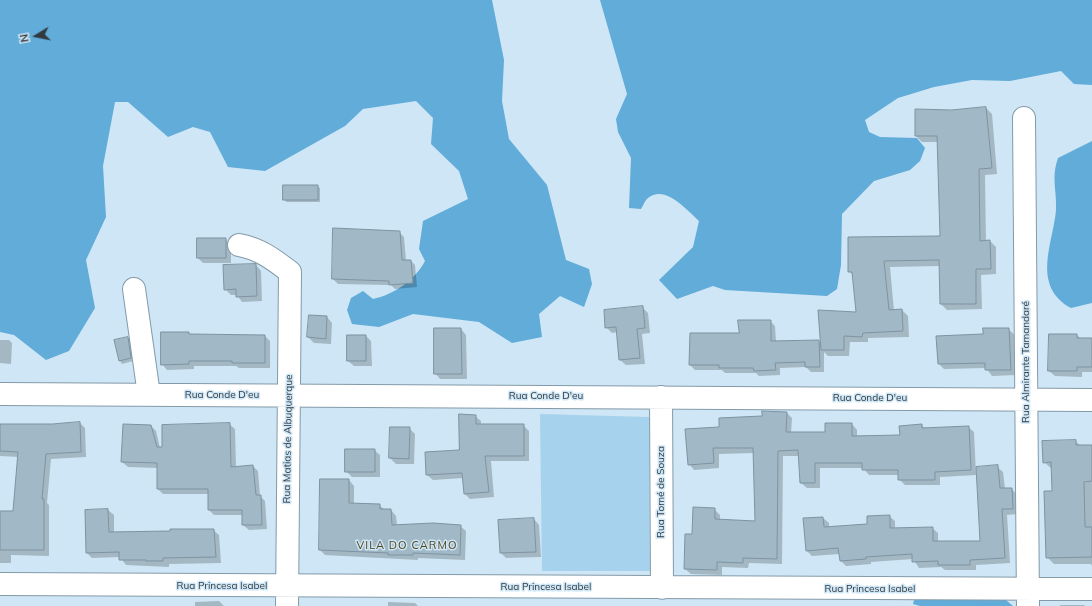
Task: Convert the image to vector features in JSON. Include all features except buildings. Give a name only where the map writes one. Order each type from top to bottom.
[{"type":"street","name":"Rua Almirante Tamandaré","points":[[1024,118],[1028,598]]},
{"type":"street","name":"Rua Matias de Albuquerque","points":[[239,245],[254,248],[264,253],[290,272],[287,596]]},
{"type":"street","points":[[134,289],[149,395]]},
{"type":"street","name":"Rua Conde D'eu","points":[[0,394],[1092,400]]},
{"type":"street","name":"Rua Tomé de Souza","points":[[661,397],[662,588]]},
{"type":"street","name":"Rua Princesa Isabel","points":[[0,584],[287,596],[662,588],[1028,598],[1092,590]]},
{"type":"shaded area","points":[[0,0],[492,0],[504,60],[502,101],[509,139],[547,185],[566,260],[589,269],[592,284],[584,307],[560,296],[539,314],[542,337],[512,343],[479,322],[413,314],[379,327],[352,324],[347,310],[351,298],[363,291],[373,299],[388,294],[403,286],[421,268],[425,261],[419,249],[423,221],[468,199],[459,171],[431,144],[433,118],[416,101],[363,109],[345,126],[265,171],[228,167],[210,132],[193,127],[168,137],[128,102],[115,102],[103,166],[106,217],[86,260],[95,308],[69,351],[46,360],[14,335],[0,332]]},
{"type":"shaded area","points":[[600,0],[1092,0],[1092,85],[1074,84],[1061,71],[1010,81],[972,80],[934,87],[898,98],[865,120],[869,132],[880,137],[917,138],[925,148],[920,161],[910,170],[874,181],[842,214],[841,265],[837,289],[827,296],[725,290],[713,286],[677,299],[659,280],[693,247],[699,221],[675,200],[661,194],[648,198],[641,209],[629,208],[631,158],[618,132],[616,119],[627,94]]},
{"type":"shaded area","points":[[1092,141],[1092,303],[1071,308],[1059,299],[1051,288],[1048,276],[1047,264],[1056,210],[1055,172],[1058,158]]},
{"type":"shaded area","points":[[540,414],[649,417],[650,571],[542,571]]},
{"type":"shaded area","points":[[915,596],[1001,596],[1013,606],[920,606],[913,604]]},
{"type":"district","name":"VILA DO CARMO","points":[[407,546]]}]
